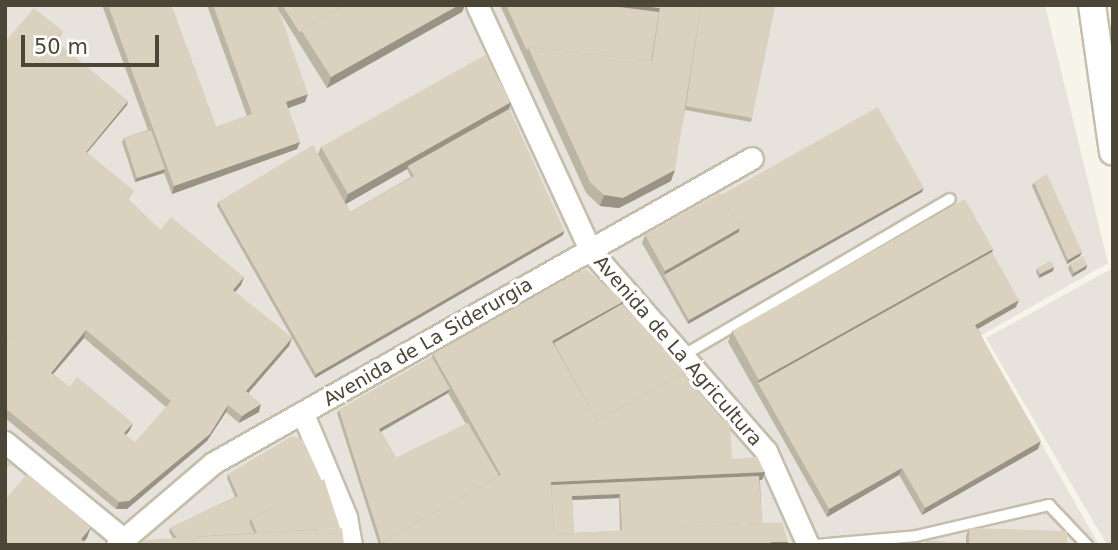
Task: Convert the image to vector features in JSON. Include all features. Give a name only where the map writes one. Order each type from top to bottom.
[{"type":"street","name":"Avenida de La Agricultura","points":[[477,5],[590,250],[766,451],[807,545]]},
{"type":"street","points":[[1092,5],[1113,152]]},
{"type":"street","name":"Avenida de La Siderurgia","points":[[120,541],[213,463],[752,158]]},
{"type":"street","points":[[303,414],[346,517],[351,545]]},
{"type":"street","points":[[5,442],[120,541]]},
{"type":"lane","points":[[684,355],[950,199]]},
{"type":"lane","points":[[816,545],[916,536],[1049,505],[1087,545]]},
{"type":"shaded area","points":[[5,5],[1045,5],[1108,263],[980,336],[1099,545],[5,545]]},
{"type":"shaded area","points":[[1113,268],[1113,545],[1107,545],[986,338]]},
{"type":"building","points":[[108,5],[171,5],[216,127],[252,114],[213,5],[277,5],[308,94],[286,102],[300,142],[174,186]]},
{"type":"building","points":[[282,5],[345,5],[300,33]]},
{"type":"building","points":[[345,5],[459,5],[331,77],[301,30]]},
{"type":"building","points":[[506,5],[604,5],[659,12],[651,61],[528,47],[527,51]]},
{"type":"building","points":[[634,5],[701,5],[675,170],[623,198],[604,195],[590,182],[528,47],[652,61],[660,8]]},
{"type":"building","points":[[701,5],[775,5],[752,118],[686,106]]},
{"type":"building","points":[[34,8],[63,31],[56,41],[128,101],[86,152],[134,191],[5,344],[5,42]]},
{"type":"building","points":[[485,55],[511,102],[348,194],[321,147]]},
{"type":"building","points":[[878,107],[924,188],[689,320],[664,275],[739,232],[740,228],[721,195]]},
{"type":"building","points":[[509,109],[564,231],[316,374],[218,202],[313,145],[350,212],[414,176],[408,166]]},
{"type":"building","points":[[151,130],[165,169],[137,178],[124,138]]},
{"type":"building","points":[[1047,174],[1082,252],[1068,260],[1034,182]]},
{"type":"building","points":[[720,193],[740,228],[665,271],[645,235]]},
{"type":"building","points":[[127,198],[160,230],[171,217],[244,277],[233,290],[292,338],[246,391],[261,404],[242,416],[228,405],[210,434],[129,501],[119,502],[5,408],[5,344]],"holes":[[[86,330],[171,401],[135,443],[124,433],[133,423],[77,377],[69,387],[51,373]]]},
{"type":"building","points":[[965,199],[993,249],[759,380],[732,331]]},
{"type":"building","points":[[992,252],[1019,300],[975,325],[1041,441],[925,508],[902,468],[829,509],[758,383]]},
{"type":"building","points":[[1083,256],[1087,265],[1074,273],[1070,264]]},
{"type":"building","points":[[1051,261],[1054,267],[1040,274],[1037,268]]},
{"type":"building","points":[[585,269],[624,301],[552,341],[597,421],[683,373],[723,420],[730,419],[732,459],[757,457],[765,472],[551,482],[554,534],[782,522],[788,542],[771,542],[772,545],[384,545],[384,541],[501,475],[433,354]]},
{"type":"building","points":[[622,304],[688,373],[683,373],[597,421],[554,343]]},
{"type":"building","points":[[432,357],[450,389],[379,429],[396,458],[468,423],[499,476],[384,541],[382,545],[339,410]]},
{"type":"building","points":[[292,436],[303,440],[322,481],[251,519],[249,522],[254,533],[177,538],[170,528],[238,496],[228,474]]},
{"type":"building","points":[[5,460],[11,464],[5,471]]},
{"type":"building","points":[[27,474],[91,527],[81,539],[89,545],[5,545],[5,500]]},
{"type":"building","points":[[759,476],[762,523],[622,531],[620,494],[572,496],[574,533],[554,534],[551,485]]},
{"type":"building","points":[[324,479],[340,528],[257,533],[251,519]]},
{"type":"building","points":[[342,528],[344,545],[140,545],[144,540]]},
{"type":"building","points":[[969,528],[1067,531],[1067,545],[926,545],[926,541],[969,543]]}]
